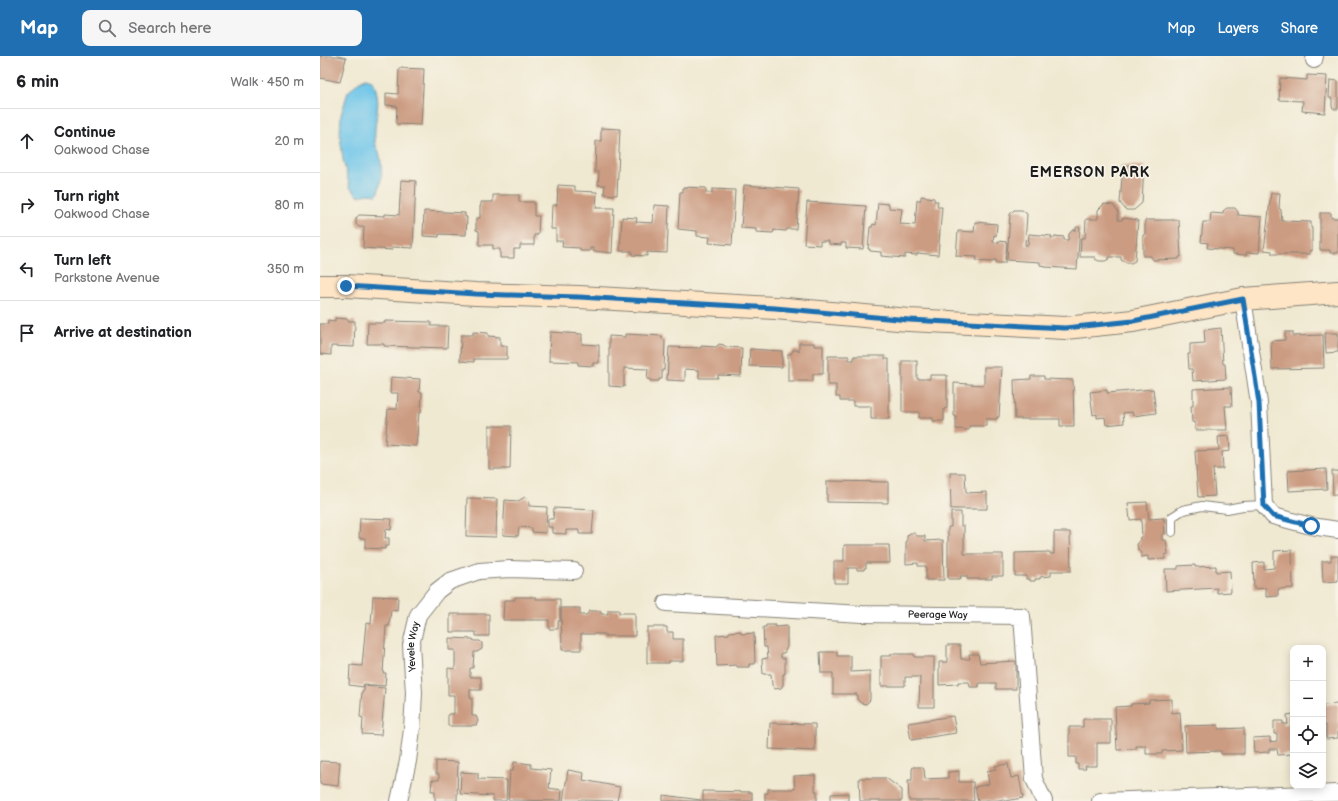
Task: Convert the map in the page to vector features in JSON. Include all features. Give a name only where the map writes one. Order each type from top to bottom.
[{"type":"street","points":[[320,286],[346,286],[476,294],[594,298],[775,308],[909,320],[1065,328],[1133,321],[1243,299],[1338,292]]},
{"type":"street","points":[[1243,299],[1259,403],[1264,506],[1273,516],[1311,526],[1338,530]]},
{"type":"street","name":"Yevele Way","points":[[398,801],[408,761],[412,729],[414,693],[411,645],[418,615],[437,591],[450,581],[479,571],[508,568],[574,571]]},
{"type":"street","name":"Peerage Way","points":[[666,603],[862,614],[1022,616],[1034,779],[1044,801]]},
{"type":"street","points":[[1100,801],[1338,793]]},
{"type":"lane","points":[[1172,532],[1172,517],[1183,510],[1202,506],[1227,510],[1243,506],[1264,506]]},
{"type":"water","points":[[366,78],[372,80],[377,96],[378,103],[375,144],[380,157],[381,174],[377,195],[369,194],[358,196],[350,187],[343,160],[340,135],[341,115],[348,92],[358,82]]},
{"type":"building","points":[[320,56],[338,56],[346,58],[340,82],[320,78]]},
{"type":"building","points":[[399,68],[424,69],[421,125],[396,124],[397,106],[386,105],[386,93],[398,94]]},
{"type":"building","points":[[1307,75],[1327,76],[1325,113],[1302,111],[1303,101],[1279,100],[1280,78],[1307,80]]},
{"type":"building","points":[[1330,80],[1338,81],[1338,109],[1334,109],[1332,107],[1332,98],[1329,98]]},
{"type":"building","points":[[601,128],[620,129],[617,195],[604,194],[605,185],[598,185],[599,172],[595,172],[596,141],[601,141]]},
{"type":"building","points":[[1123,165],[1144,166],[1142,203],[1134,210],[1126,210],[1120,203]]},
{"type":"building","points":[[401,180],[416,181],[413,248],[392,247],[392,250],[363,248],[364,227],[359,227],[356,224],[356,218],[359,215],[399,215]]},
{"type":"building","points":[[558,185],[575,186],[575,191],[597,192],[596,208],[614,208],[612,253],[593,251],[593,248],[590,248],[590,251],[580,251],[580,248],[562,247],[563,241],[556,241],[556,229],[551,229],[552,205],[557,205]]},
{"type":"building","points":[[744,185],[799,189],[796,229],[787,229],[786,231],[774,230],[773,233],[756,232],[756,229],[741,228]]},
{"type":"building","points":[[683,187],[706,188],[706,193],[712,193],[712,189],[735,190],[732,245],[709,243],[710,237],[697,236],[697,231],[678,229],[680,192],[683,192]]},
{"type":"building","points":[[1271,193],[1280,193],[1279,208],[1281,210],[1282,221],[1311,222],[1312,251],[1309,251],[1310,254],[1272,254],[1272,251],[1264,250]]},
{"type":"building","points":[[493,195],[519,195],[519,202],[534,202],[534,216],[539,216],[538,235],[534,235],[534,245],[520,245],[520,249],[514,249],[514,258],[500,258],[500,249],[493,249],[493,245],[479,245],[479,231],[476,230],[476,218],[480,218],[481,202],[493,202]]},
{"type":"building","points":[[921,196],[934,198],[934,201],[938,201],[937,207],[942,207],[938,255],[917,253],[917,255],[905,254],[905,258],[881,256],[881,252],[870,251],[870,249],[868,249],[870,227],[872,227],[873,224],[876,225],[878,203],[889,204],[889,208],[902,209],[900,224],[915,225],[917,200],[921,200]]},
{"type":"building","points":[[807,202],[866,206],[863,249],[846,248],[846,243],[841,243],[841,245],[829,244],[829,241],[820,241],[820,245],[804,244]]},
{"type":"building","points":[[1104,204],[1113,205],[1118,211],[1118,220],[1122,220],[1123,218],[1138,220],[1135,261],[1131,263],[1121,260],[1121,257],[1109,257],[1109,259],[1105,261],[1099,261],[1095,259],[1095,257],[1080,257],[1081,238],[1085,238],[1086,219],[1098,219],[1098,210]]},
{"type":"building","points":[[654,205],[669,206],[667,253],[647,252],[647,256],[632,255],[632,251],[620,251],[622,217],[637,218],[636,222],[653,223]]},
{"type":"building","points":[[1227,208],[1235,208],[1238,215],[1262,217],[1259,253],[1247,252],[1246,255],[1233,254],[1233,250],[1207,248],[1208,243],[1201,242],[1203,222],[1210,222],[1211,213],[1223,214],[1223,211]]},
{"type":"building","points":[[1014,210],[1022,210],[1027,214],[1025,245],[1028,245],[1029,234],[1052,236],[1051,238],[1055,238],[1055,236],[1064,237],[1064,240],[1068,240],[1069,234],[1073,230],[1076,230],[1076,227],[1080,227],[1077,269],[1045,267],[1040,265],[1040,262],[1007,260],[1010,214]]},
{"type":"building","points":[[424,211],[465,213],[465,217],[467,217],[466,235],[439,234],[439,237],[423,236]]},
{"type":"building","points":[[1320,213],[1331,213],[1331,218],[1338,218],[1338,253],[1330,253],[1330,250],[1320,250]]},
{"type":"building","points":[[1145,220],[1179,220],[1181,257],[1179,257],[1179,259],[1153,260],[1151,256],[1143,256]]},
{"type":"building","points":[[975,222],[997,224],[996,236],[994,235],[993,242],[1007,242],[1005,263],[996,263],[996,260],[993,260],[993,262],[976,261],[977,257],[956,256],[958,231],[974,232]]},
{"type":"building","points":[[335,318],[355,321],[354,347],[331,346],[331,355],[320,354],[320,324],[328,324],[328,320],[335,321]]},
{"type":"building","points":[[385,321],[431,322],[431,326],[448,326],[447,348],[367,344],[368,323],[385,323]]},
{"type":"building","points":[[1221,328],[1223,364],[1225,364],[1226,379],[1193,381],[1192,369],[1189,369],[1188,354],[1190,354],[1190,344],[1205,343],[1204,330]]},
{"type":"building","points":[[473,332],[488,333],[488,336],[500,337],[500,346],[507,346],[507,359],[474,359],[474,362],[460,361],[461,335],[473,335]]},
{"type":"building","points":[[550,332],[582,334],[582,344],[599,345],[599,363],[593,363],[593,366],[578,365],[578,362],[549,361]]},
{"type":"building","points":[[1285,332],[1293,332],[1293,336],[1323,335],[1324,368],[1272,369],[1271,341],[1285,340]]},
{"type":"building","points":[[1325,333],[1338,333],[1338,352],[1326,353]]},
{"type":"building","points":[[625,334],[662,336],[662,339],[665,340],[664,370],[662,370],[662,379],[659,379],[659,381],[650,381],[650,379],[647,379],[648,369],[624,368],[624,387],[609,386],[609,336],[625,337]]},
{"type":"building","points":[[799,343],[814,343],[814,346],[823,346],[823,374],[813,374],[813,381],[788,381],[788,354],[791,354],[793,350],[797,350],[799,352]]},
{"type":"building","points":[[719,344],[726,347],[742,348],[741,376],[718,375],[718,378],[699,378],[699,370],[685,369],[685,381],[667,380],[669,347],[701,348],[701,346],[716,347]]},
{"type":"building","points":[[750,349],[782,351],[782,367],[749,366]]},
{"type":"building","points":[[828,356],[849,356],[849,360],[854,360],[854,356],[885,356],[885,359],[889,359],[889,419],[871,419],[871,406],[853,406],[853,401],[840,401],[840,397],[836,397],[836,385],[828,385]]},
{"type":"building","points":[[902,361],[917,361],[917,379],[930,379],[930,375],[947,375],[947,408],[944,409],[944,421],[933,421],[933,418],[919,418],[919,412],[902,412]]},
{"type":"building","points":[[984,367],[1002,367],[999,417],[997,417],[997,419],[986,419],[986,426],[969,426],[969,430],[956,429],[956,416],[954,416],[954,383],[984,385]]},
{"type":"building","points":[[1031,376],[1044,376],[1044,379],[1073,380],[1074,426],[1060,426],[1060,419],[1015,419],[1014,380],[1031,379]]},
{"type":"building","points":[[391,377],[420,379],[419,392],[422,392],[421,413],[419,413],[416,446],[385,444],[388,409],[397,409],[398,393],[390,393]]},
{"type":"building","points":[[1231,387],[1232,406],[1225,406],[1227,430],[1195,430],[1195,423],[1192,422],[1191,406],[1193,406],[1193,389]]},
{"type":"building","points":[[1153,389],[1156,413],[1133,416],[1132,412],[1123,413],[1124,423],[1106,425],[1105,417],[1097,418],[1097,414],[1093,415],[1090,392],[1107,390],[1107,393]]},
{"type":"building","points":[[489,426],[511,426],[510,469],[489,469]]},
{"type":"building","points":[[1229,436],[1230,451],[1222,452],[1223,469],[1213,469],[1215,496],[1198,497],[1195,451],[1219,450],[1218,437]]},
{"type":"building","points":[[1326,469],[1327,489],[1289,491],[1288,471]]},
{"type":"building","points":[[1332,471],[1338,471],[1338,495],[1333,495]]},
{"type":"building","points":[[950,473],[965,473],[966,493],[987,492],[987,509],[951,509]]},
{"type":"building","points":[[827,481],[888,482],[888,503],[827,502]]},
{"type":"building","points":[[525,497],[529,500],[529,506],[547,507],[546,533],[532,532],[532,528],[519,527],[518,536],[503,535],[505,500],[518,501]]},
{"type":"building","points":[[467,498],[497,499],[496,537],[466,536]]},
{"type":"building","points":[[1147,502],[1149,519],[1164,518],[1165,534],[1162,534],[1162,540],[1166,540],[1168,554],[1165,555],[1165,559],[1148,560],[1148,556],[1141,557],[1141,553],[1138,550],[1137,544],[1140,541],[1140,537],[1142,537],[1141,519],[1130,520],[1128,503]]},
{"type":"building","points":[[554,508],[594,510],[592,534],[579,534],[579,530],[566,530],[566,534],[552,533],[552,527],[548,527],[548,519],[553,519]]},
{"type":"building","points":[[951,512],[961,512],[961,526],[964,526],[964,554],[1003,554],[1003,576],[992,576],[992,579],[967,579],[967,576],[960,576],[961,579],[948,579],[948,527],[951,527]]},
{"type":"building","points":[[360,518],[392,519],[391,530],[386,529],[385,538],[389,538],[389,546],[385,546],[385,549],[365,548],[365,538],[359,538]]},
{"type":"building","points":[[1054,532],[1070,532],[1071,571],[1051,571],[1051,576],[1040,577],[1040,579],[1035,579],[1035,581],[1026,579],[1026,576],[1015,576],[1015,553],[1050,552],[1050,554],[1054,554]]},
{"type":"building","points":[[910,533],[914,533],[917,536],[925,536],[925,541],[943,540],[944,580],[926,580],[926,566],[918,566],[918,563],[906,564],[906,542],[907,536]]},
{"type":"building","points":[[844,545],[889,545],[890,563],[866,563],[866,568],[864,568],[864,570],[848,568],[848,583],[834,583],[834,561],[844,561]]},
{"type":"building","points":[[1292,550],[1293,588],[1278,589],[1278,596],[1266,597],[1266,588],[1254,589],[1253,563],[1264,562],[1264,569],[1274,568],[1274,551]]},
{"type":"building","points":[[1331,556],[1338,556],[1338,581],[1323,582],[1322,561],[1331,561]]},
{"type":"building","points":[[1195,565],[1195,567],[1216,566],[1216,572],[1230,571],[1231,592],[1217,593],[1217,588],[1166,591],[1165,569],[1178,569],[1178,566]]},
{"type":"building","points":[[373,596],[398,597],[397,611],[391,610],[389,626],[386,626],[383,673],[386,673],[385,686],[364,684],[363,687],[349,685],[350,665],[362,666],[366,623],[371,624]]},
{"type":"building","points":[[515,597],[560,599],[560,621],[558,621],[558,629],[549,629],[549,620],[503,620],[504,600],[515,600]]},
{"type":"building","points":[[561,608],[580,608],[580,615],[587,615],[589,611],[601,611],[601,614],[608,614],[608,610],[619,610],[619,613],[635,613],[635,636],[581,634],[581,650],[562,650]]},
{"type":"building","points":[[450,614],[489,614],[489,636],[476,636],[476,632],[450,632]]},
{"type":"building","points":[[766,625],[775,625],[776,627],[787,626],[787,647],[784,653],[781,653],[781,658],[785,658],[785,674],[783,674],[783,685],[781,688],[775,689],[772,685],[771,674],[763,674],[762,659],[768,658],[767,647],[764,647],[763,627],[766,627]]},
{"type":"building","points":[[647,627],[667,627],[667,632],[673,632],[673,639],[683,639],[683,661],[669,661],[669,663],[647,663]]},
{"type":"building","points":[[741,631],[741,634],[754,633],[755,664],[749,664],[749,667],[737,667],[737,665],[717,666],[716,635]]},
{"type":"building","points":[[449,638],[473,639],[474,641],[480,641],[482,643],[482,649],[474,652],[473,668],[470,668],[470,677],[481,677],[481,690],[470,690],[470,698],[472,698],[472,716],[476,716],[478,721],[476,725],[448,726],[448,714],[454,714],[454,695],[448,695],[448,668],[455,669],[455,650],[449,650]]},
{"type":"building","points":[[947,645],[960,645],[961,659],[970,659],[969,654],[978,654],[980,663],[1016,661],[1016,689],[996,689],[996,683],[979,683],[979,687],[970,687],[969,682],[939,685],[939,662],[947,662]]},
{"type":"building","points":[[820,652],[837,652],[837,656],[851,656],[851,672],[870,671],[870,700],[866,704],[861,703],[857,699],[857,694],[833,694],[833,673],[821,673]]},
{"type":"building","points":[[891,654],[914,654],[914,657],[934,657],[934,707],[919,707],[920,677],[905,677],[905,686],[881,686],[881,656],[891,656]]},
{"type":"building","points":[[364,686],[385,688],[381,735],[362,734],[363,718],[360,717],[362,691],[364,691]]},
{"type":"building","points":[[1172,699],[1172,713],[1180,712],[1182,750],[1162,751],[1162,754],[1146,754],[1146,746],[1136,746],[1136,749],[1117,750],[1115,707],[1149,703],[1149,700]]},
{"type":"building","points":[[1338,704],[1338,738],[1326,739],[1326,705]]},
{"type":"building","points":[[1290,714],[1290,754],[1278,755],[1277,749],[1269,749],[1269,752],[1254,753],[1253,738],[1270,737],[1270,742],[1277,741],[1277,734],[1274,734],[1274,721],[1283,721],[1283,724],[1288,724],[1287,715]]},
{"type":"building","points":[[953,716],[956,733],[911,740],[908,723]]},
{"type":"building","points":[[1083,719],[1111,719],[1111,743],[1097,743],[1097,766],[1085,766],[1086,769],[1078,769],[1076,757],[1069,757],[1069,727],[1083,727]]},
{"type":"building","points":[[770,723],[815,724],[815,751],[769,749]]},
{"type":"building","points":[[1218,725],[1218,729],[1244,728],[1244,754],[1221,754],[1221,751],[1186,752],[1185,726]]},
{"type":"building","points":[[320,761],[340,762],[338,786],[320,784]]},
{"type":"building","points":[[436,761],[458,762],[457,801],[435,801],[435,791],[431,791],[432,780],[439,780],[439,774],[436,774]]},
{"type":"building","points":[[514,762],[531,764],[531,768],[551,770],[549,788],[562,790],[561,801],[508,800],[510,771],[513,771]]},
{"type":"building","points":[[1008,764],[1011,778],[1019,776],[1023,798],[1006,801],[1004,801],[1004,799],[978,801],[975,787],[989,784],[987,771],[996,769],[995,766]]},
{"type":"building","points":[[913,767],[921,767],[924,769],[925,779],[948,778],[948,772],[959,771],[959,782],[973,782],[974,801],[909,801],[908,780],[912,780]]},
{"type":"building","points":[[568,770],[584,773],[583,780],[620,787],[617,801],[563,801]]},
{"type":"building","points":[[461,772],[478,773],[478,779],[507,780],[506,801],[493,801],[493,796],[460,794]]},
{"type":"building","points":[[815,775],[815,791],[817,791],[817,801],[765,801],[765,793],[768,793],[768,789],[795,789],[794,776]]},
{"type":"building","points":[[859,778],[886,778],[902,790],[902,801],[860,801]]},
{"type":"building","points":[[703,791],[752,792],[752,801],[703,801]]},
{"type":"building","points":[[848,793],[848,801],[831,801],[831,794]]},
{"type":"building","points":[[663,795],[701,800],[701,801],[663,801]]},
{"type":"district","name":"EMERSON PARK","points":[[1090,172]]},
{"type":"route","points":[[346,286],[476,294],[579,297],[775,308],[909,320],[1065,328],[1133,321],[1243,299],[1259,403],[1264,506],[1273,516],[1311,526]]}]
